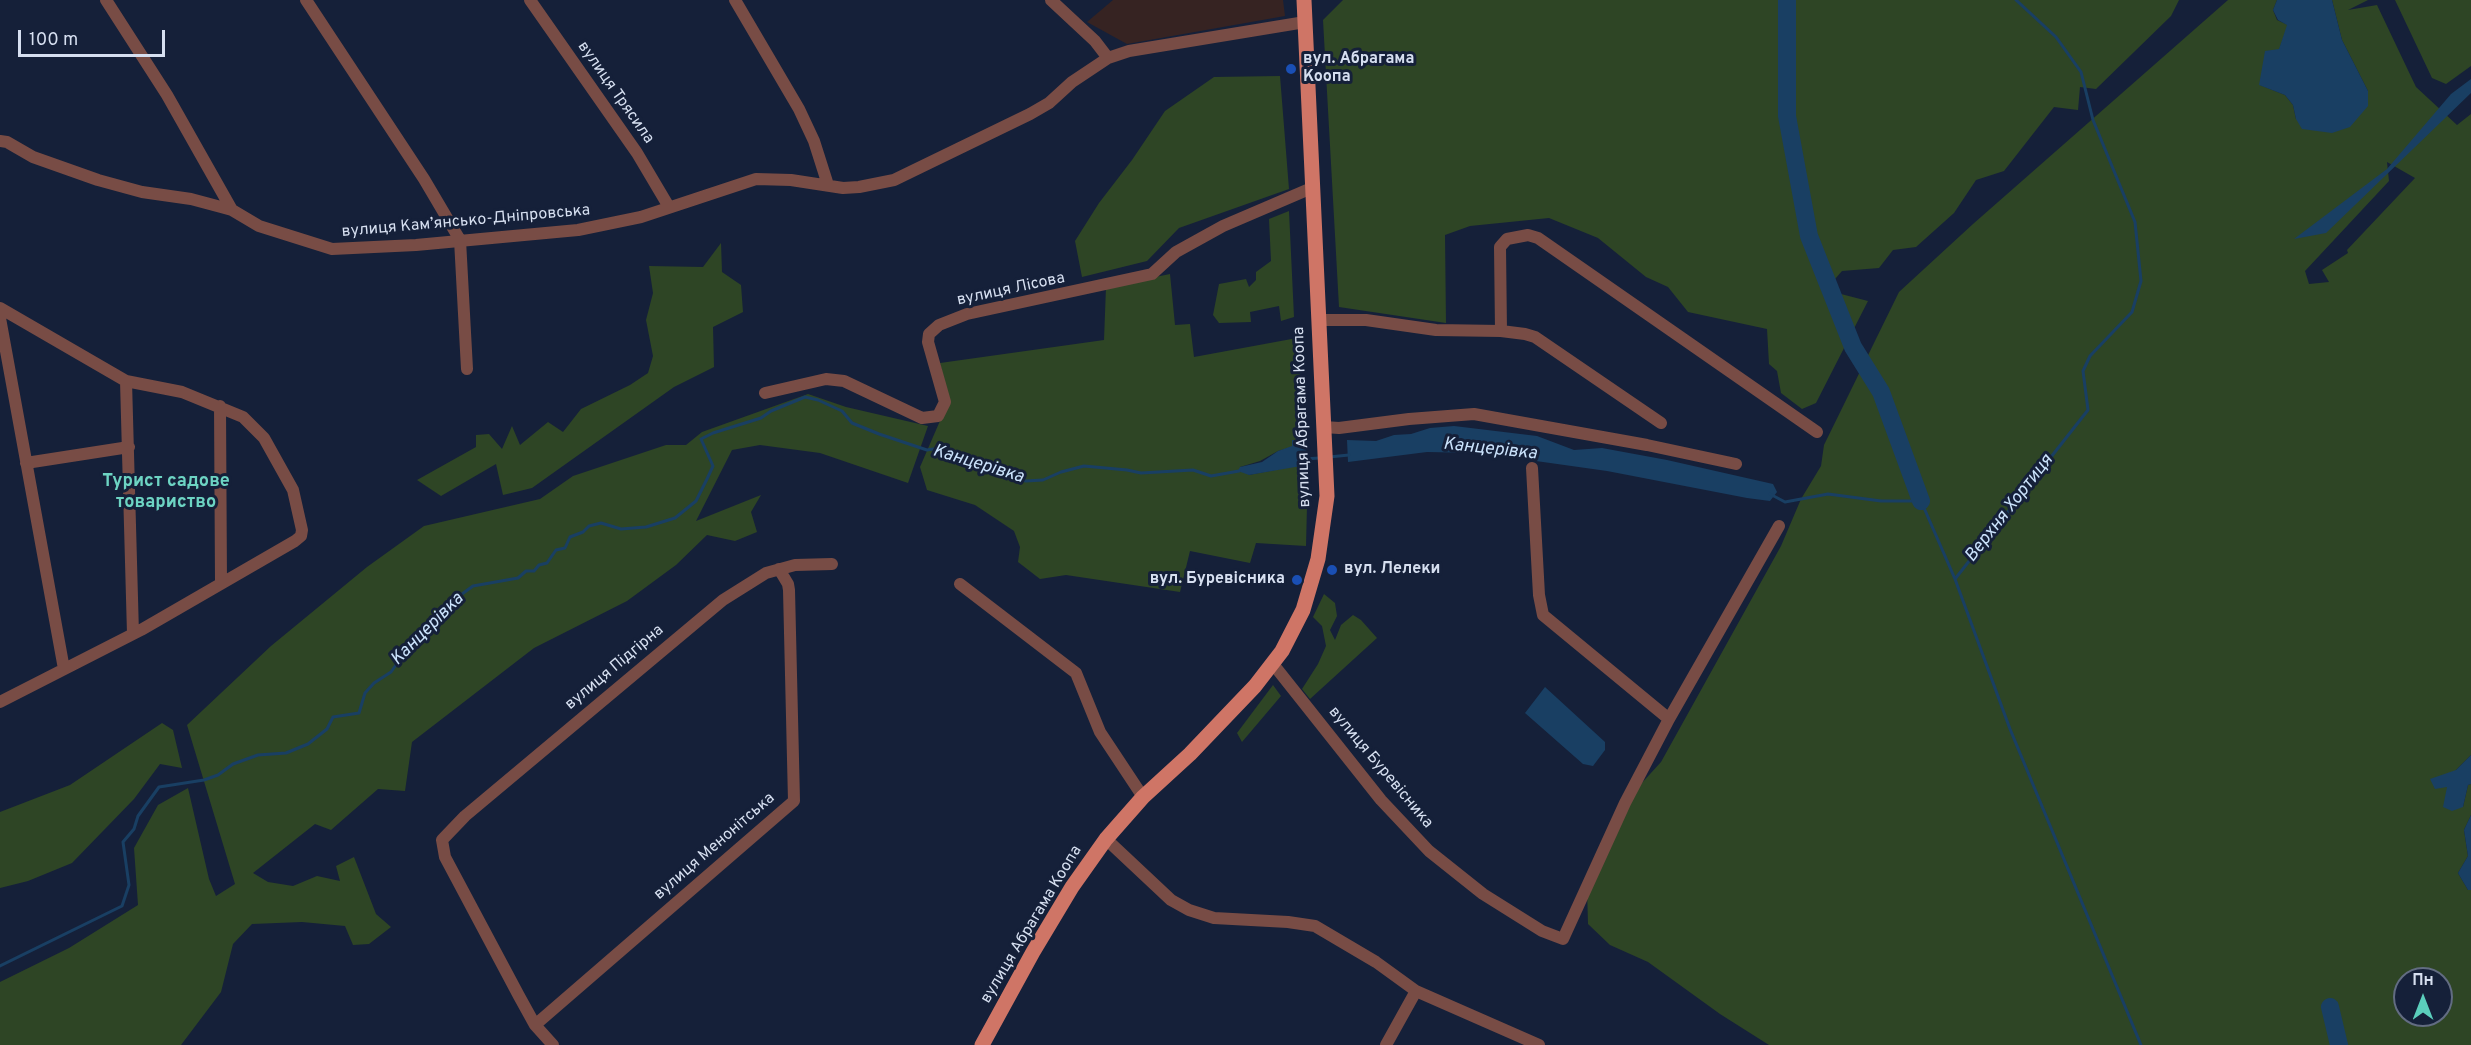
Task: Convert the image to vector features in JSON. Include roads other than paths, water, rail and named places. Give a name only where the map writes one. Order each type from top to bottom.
[{"type":"main road","name":"вулиця Абрагама Коопа","points":[[982,1045],[1072,887],[1106,839],[1143,797],[1190,754],[1274,664],[1303,610],[1318,559],[1327,496],[1304,0]]},
{"type":"street","points":[[106,0],[167,95],[232,210]]},
{"type":"street","points":[[306,0],[424,179],[460,240],[467,369]]},
{"type":"street","name":"вулиця Трясила","points":[[530,0],[637,153],[669,207]]},
{"type":"street","points":[[735,0],[799,109],[814,141],[828,185]]},
{"type":"street","points":[[1051,0],[1095,41],[1108,58]]},
{"type":"street","name":"вулиця Кам’янсько-Дніпровська","points":[[3,141],[33,157],[98,180],[142,192],[191,199],[232,210],[259,226],[332,249],[593,228],[641,217],[756,180],[772,178],[859,188],[894,180],[1030,114],[1108,58],[1129,51],[1305,22]]},
{"type":"street","points":[[0,129],[3,141]]},
{"type":"street","name":"вулиця Лісова","points":[[765,393],[826,379],[844,381],[922,418],[938,416],[945,402],[928,342],[929,334],[939,325],[967,314],[1152,274],[1176,252],[1203,237],[1269,205],[1314,187]]},
{"type":"street","points":[[1502,331],[1500,247],[1507,239],[1528,235],[1538,238],[1816,432]]},
{"type":"street","points":[[0,308],[126,381],[182,392],[243,417],[264,438],[293,490],[302,530],[301,536],[295,541],[133,634],[0,702]]},
{"type":"street","points":[[0,318],[64,669]]},
{"type":"street","points":[[1318,320],[1366,320],[1451,331],[1502,331],[1535,337],[1661,423]]},
{"type":"street","points":[[126,381],[133,634]]},
{"type":"street","points":[[220,406],[221,583]]},
{"type":"street","points":[[1324,427],[1339,428],[1409,418],[1474,414],[1647,445],[1736,464]]},
{"type":"street","points":[[26,463],[129,447]]},
{"type":"street","points":[[1532,468],[1538,585],[1543,615],[1669,719],[1779,526]]},
{"type":"street","name":"вулиця Підгірна","points":[[535,1025],[445,857],[442,840],[465,816],[708,611],[753,579],[795,565],[832,564]]},
{"type":"street","name":"вулиця Менонітська","points":[[535,1025],[794,801],[789,590],[779,569]]},
{"type":"street","points":[[960,584],[1076,673],[1100,732],[1143,797]]},
{"type":"street","name":"вулиця Буревісника","points":[[1274,664],[1381,800],[1429,851],[1483,894],[1542,932],[1563,939],[1625,803],[1669,719]]},
{"type":"street","points":[[1106,839],[1171,900],[1189,910],[1214,918],[1288,922],[1315,926],[1377,962],[1416,991],[1539,1045]]},
{"type":"street","points":[[1386,1045],[1416,991]]},
{"type":"street","points":[[535,1025],[553,1045]]},
{"type":"water","points":[[2277,0],[2332,0],[2342,40],[2368,91],[2368,106],[2350,127],[2332,133],[2302,129],[2296,119],[2293,105],[2285,95],[2259,85],[2265,51],[2279,49],[2287,25],[2278,20],[2273,10]]},
{"type":"water","points":[[2471,79],[2471,93],[2326,233],[2294,239],[2387,169],[2451,94]]},
{"type":"water","points":[[1454,426],[1537,436],[1574,450],[1602,448],[1667,460],[1773,484],[1777,492],[1770,501],[1747,498],[1607,471],[1479,453],[1427,452],[1348,462],[1347,440],[1376,441],[1430,428]]},
{"type":"water","points":[[1292,440],[1302,440],[1306,443],[1307,462],[1301,466],[1249,475],[1238,471],[1240,467],[1262,462],[1278,451],[1292,446]]},
{"type":"water","points":[[1545,687],[1605,742],[1605,750],[1593,766],[1583,764],[1525,713]]},
{"type":"water","points":[[2471,755],[2471,784],[2468,785],[2463,807],[2452,811],[2443,807],[2447,787],[2435,789],[2430,779],[2456,770]]},
{"type":"water","points":[[2471,815],[2471,890],[2468,890],[2458,873],[2468,856],[2464,830]]},
{"type":"waterway","name":"Верхня Хортиця","points":[[1787,0],[1787,116],[1809,236],[1853,347],[1881,392],[1921,501]]},
{"type":"waterway","name":"Верхня Хортиця","points":[[2016,0],[2056,37],[2081,72],[2093,120],[2135,222],[2141,281],[2132,312],[2090,356],[2083,371],[2088,410],[1955,579],[2010,729],[2141,1045]]},
{"type":"waterway","name":"Канцерівка","points":[[0,966],[122,906],[129,885],[123,842],[134,829],[138,816],[159,787],[204,780],[218,775],[233,764],[258,755],[286,753],[308,744],[327,729],[333,717],[359,713],[365,693],[374,683],[391,672],[398,662],[427,636],[430,627],[456,604],[462,594],[473,586],[518,578],[526,571],[534,571],[539,565],[547,563],[556,550],[565,548],[570,537],[583,532],[589,526],[601,523],[621,529],[646,527],[675,518],[696,501],[713,466],[701,439],[713,433],[761,418],[771,411],[805,397],[842,411],[852,423],[879,434],[927,450],[933,449],[946,454],[955,454],[960,461],[1001,476],[1026,481],[1043,480],[1084,466],[1141,473],[1193,470],[1211,476],[1239,471]]},
{"type":"waterway","name":"Канцерівка","points":[[1329,457],[1349,455]]},
{"type":"waterway","name":"Канцерівка","points":[[1305,459],[1319,458]]},
{"type":"waterway","name":"Канцерівка","points":[[1770,494],[1785,502],[1828,494],[1881,501],[1921,501],[1955,579]]},
{"type":"waterway","name":"Верхня Хортиця","points":[[2330,1007],[2339,1045]]},
{"type":"place","name":"вул. Абрагама Коопа","points":[[1291,69]]},
{"type":"place","name":"вул. Лелеки","points":[[1332,570]]},
{"type":"place","name":"вул. Буревісника","points":[[1297,580]]},
{"type":"district","name":"Турист садове товариство","points":[[166,492]]}]
